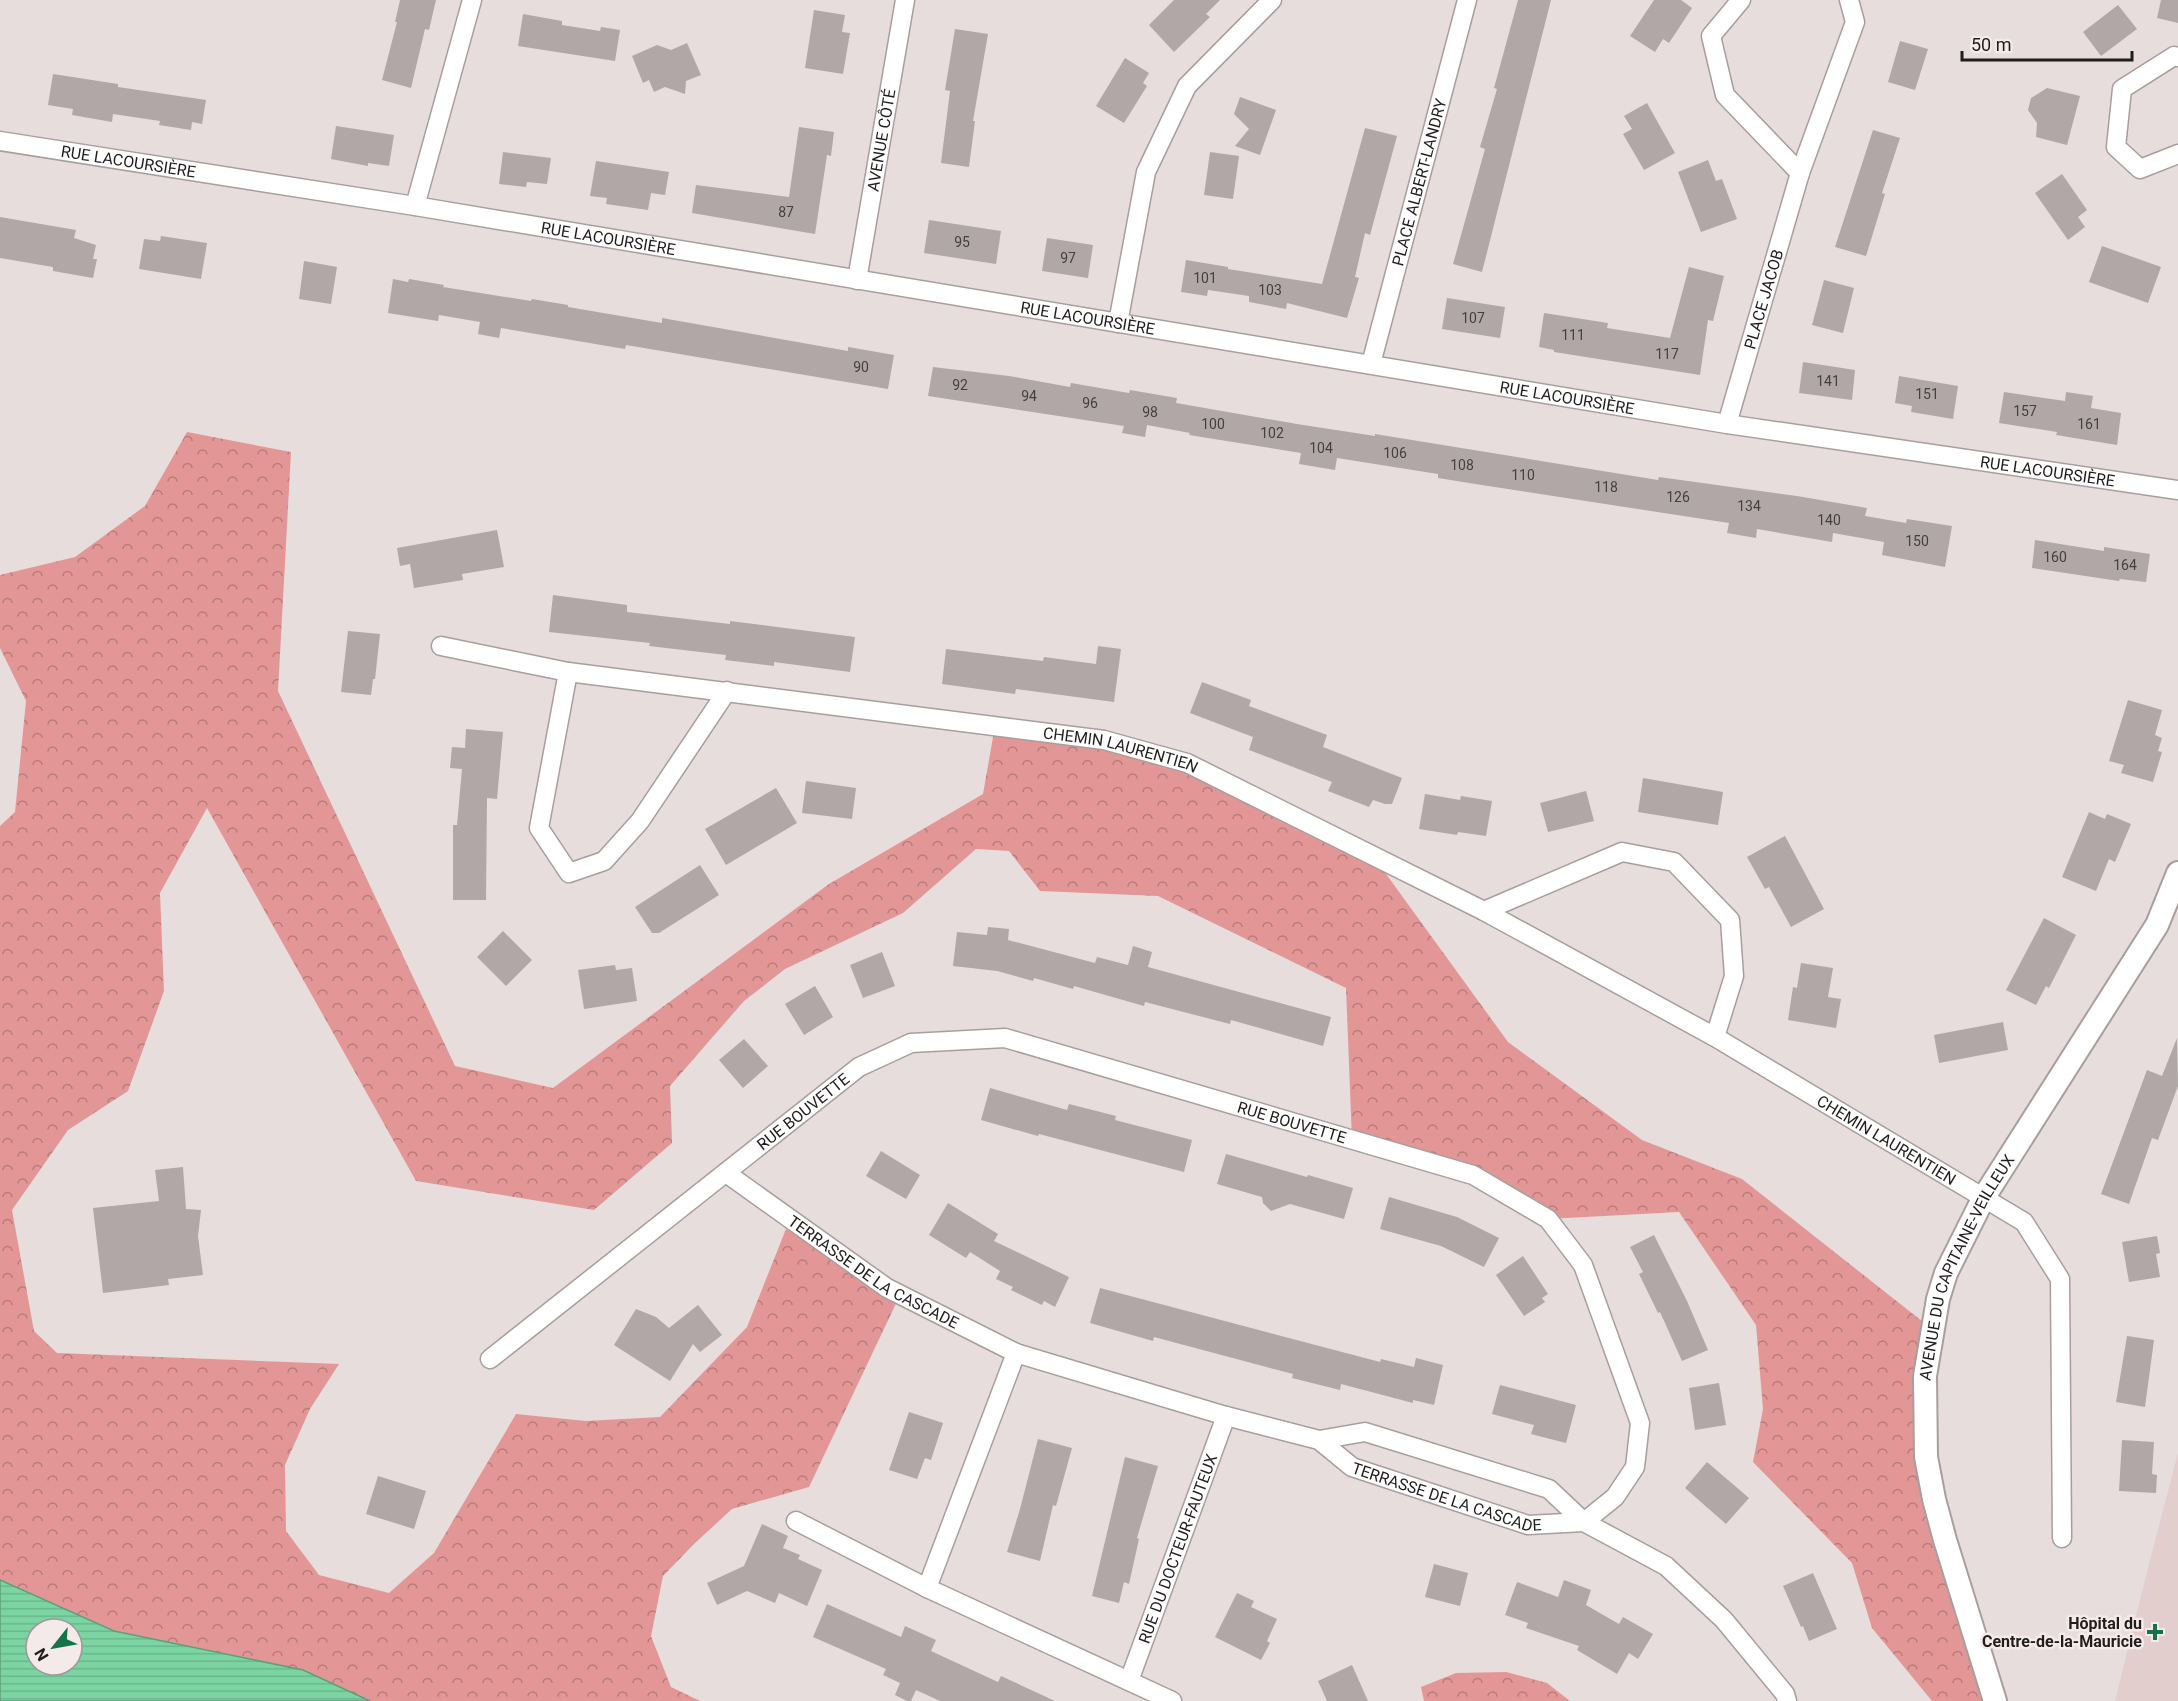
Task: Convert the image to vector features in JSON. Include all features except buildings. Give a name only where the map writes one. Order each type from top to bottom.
[{"type":"street","points":[[415,206],[472,0]]},
{"type":"street","name":"AVENUE CÔTÉ","points":[[857,280],[905,0]]},
{"type":"street","points":[[1118,323],[1146,172],[1187,86],[1272,0]]},
{"type":"street","name":"PLACE ALBERT-LANDRY","points":[[1371,364],[1467,0]]},
{"type":"street","points":[[1741,0],[1711,36],[1725,95],[1800,173]]},
{"type":"street","name":"PLACE JACOB","points":[[1727,424],[1800,173],[1855,22],[1849,0]]},
{"type":"street","points":[[2178,57],[2174,56],[2122,89],[2116,147],[2140,168],[2178,154]]},
{"type":"street","name":"RUE LACOURSIÈRE","points":[[0,141],[415,206],[1727,424],[2178,490]]},
{"type":"street","name":"CHEMIN LAURENTIEN","points":[[441,646],[568,672],[1104,740],[1187,763],[1484,911],[1715,1037],[2024,1222],[2060,1279],[2062,1538]]},
{"type":"street","points":[[568,672],[539,828],[569,873],[604,861],[640,821],[727,691]]},
{"type":"street","points":[[1484,911],[1622,852],[1674,862],[1730,920],[1734,976],[1715,1037]]},
{"type":"street","name":"AVENUE DU CAPITAINE-VEILLEUX","points":[[1995,1701],[1934,1499],[1926,1457],[1925,1376],[1938,1299],[1954,1256],[1984,1197],[2157,925],[2178,873]]},
{"type":"street","name":"RUE BOUVETTE","points":[[726,1173],[859,1067],[911,1043],[1005,1038],[1473,1175],[1548,1219],[1583,1265],[1640,1423],[1635,1467],[1615,1497],[1584,1522]]},
{"type":"street","points":[[490,1359],[726,1173]]},
{"type":"street","name":"TERRASSE DE LA CASCADE","points":[[726,1173],[887,1288],[1016,1353],[1226,1416],[1319,1440],[1365,1432],[1549,1490],[1584,1522],[1666,1566],[1724,1620],[1785,1694],[1787,1701]]},
{"type":"street","points":[[927,1588],[1016,1353]]},
{"type":"street","name":"RUE DU DOCTEUR-FAUTEUX","points":[[1129,1681],[1226,1416]]},
{"type":"street","name":"TERRASSE DE LA CASCADE","points":[[1319,1440],[1352,1467],[1528,1525],[1584,1522]]},
{"type":"street","points":[[796,1521],[927,1588],[1172,1701]]},
{"type":"shaded area","name":"Hôpital du Centre-de-la-Mauricie","points":[[2178,1453],[2178,1701],[2115,1701],[2149,1564]]},
{"type":"shaded area","points":[[0,1580],[83,1617],[24,1617],[24,1677],[84,1677],[84,1618],[114,1631],[303,1670],[370,1701],[0,1701]]},
{"type":"green space","points":[[187,432],[291,452],[278,691],[455,1066],[553,1088],[829,884],[983,794],[995,726],[1187,763],[1373,856],[1508,1042],[1642,1140],[1742,1179],[1932,1329],[1924,1415],[1995,1701],[1932,1701],[1872,1628],[1852,1563],[1753,1462],[1763,1409],[1756,1325],[1679,1212],[1548,1219],[1473,1175],[1352,1140],[1346,988],[1158,896],[1040,891],[1009,851],[976,849],[903,913],[785,969],[744,1001],[670,1086],[672,1143],[594,1210],[416,1181],[207,808],[160,893],[164,991],[128,1091],[68,1130],[12,1210],[34,1331],[57,1353],[339,1364],[310,1409],[285,1465],[286,1531],[319,1575],[389,1593],[434,1553],[516,1414],[586,1421],[660,1417],[747,1327],[786,1229],[900,1295],[809,1487],[732,1509],[663,1576],[651,1636],[671,1687],[700,1701],[370,1701],[303,1670],[114,1631],[0,1580],[0,826],[15,812],[26,701],[0,648],[0,575],[75,557],[145,506]]},
{"type":"green space","points":[[1506,1672],[1547,1683],[1570,1701],[1424,1701],[1421,1687],[1456,1673]]},
{"type":"place","name":"Hôpital du Centre-de-la-Mauricie","points":[[2155,1632]]}]
